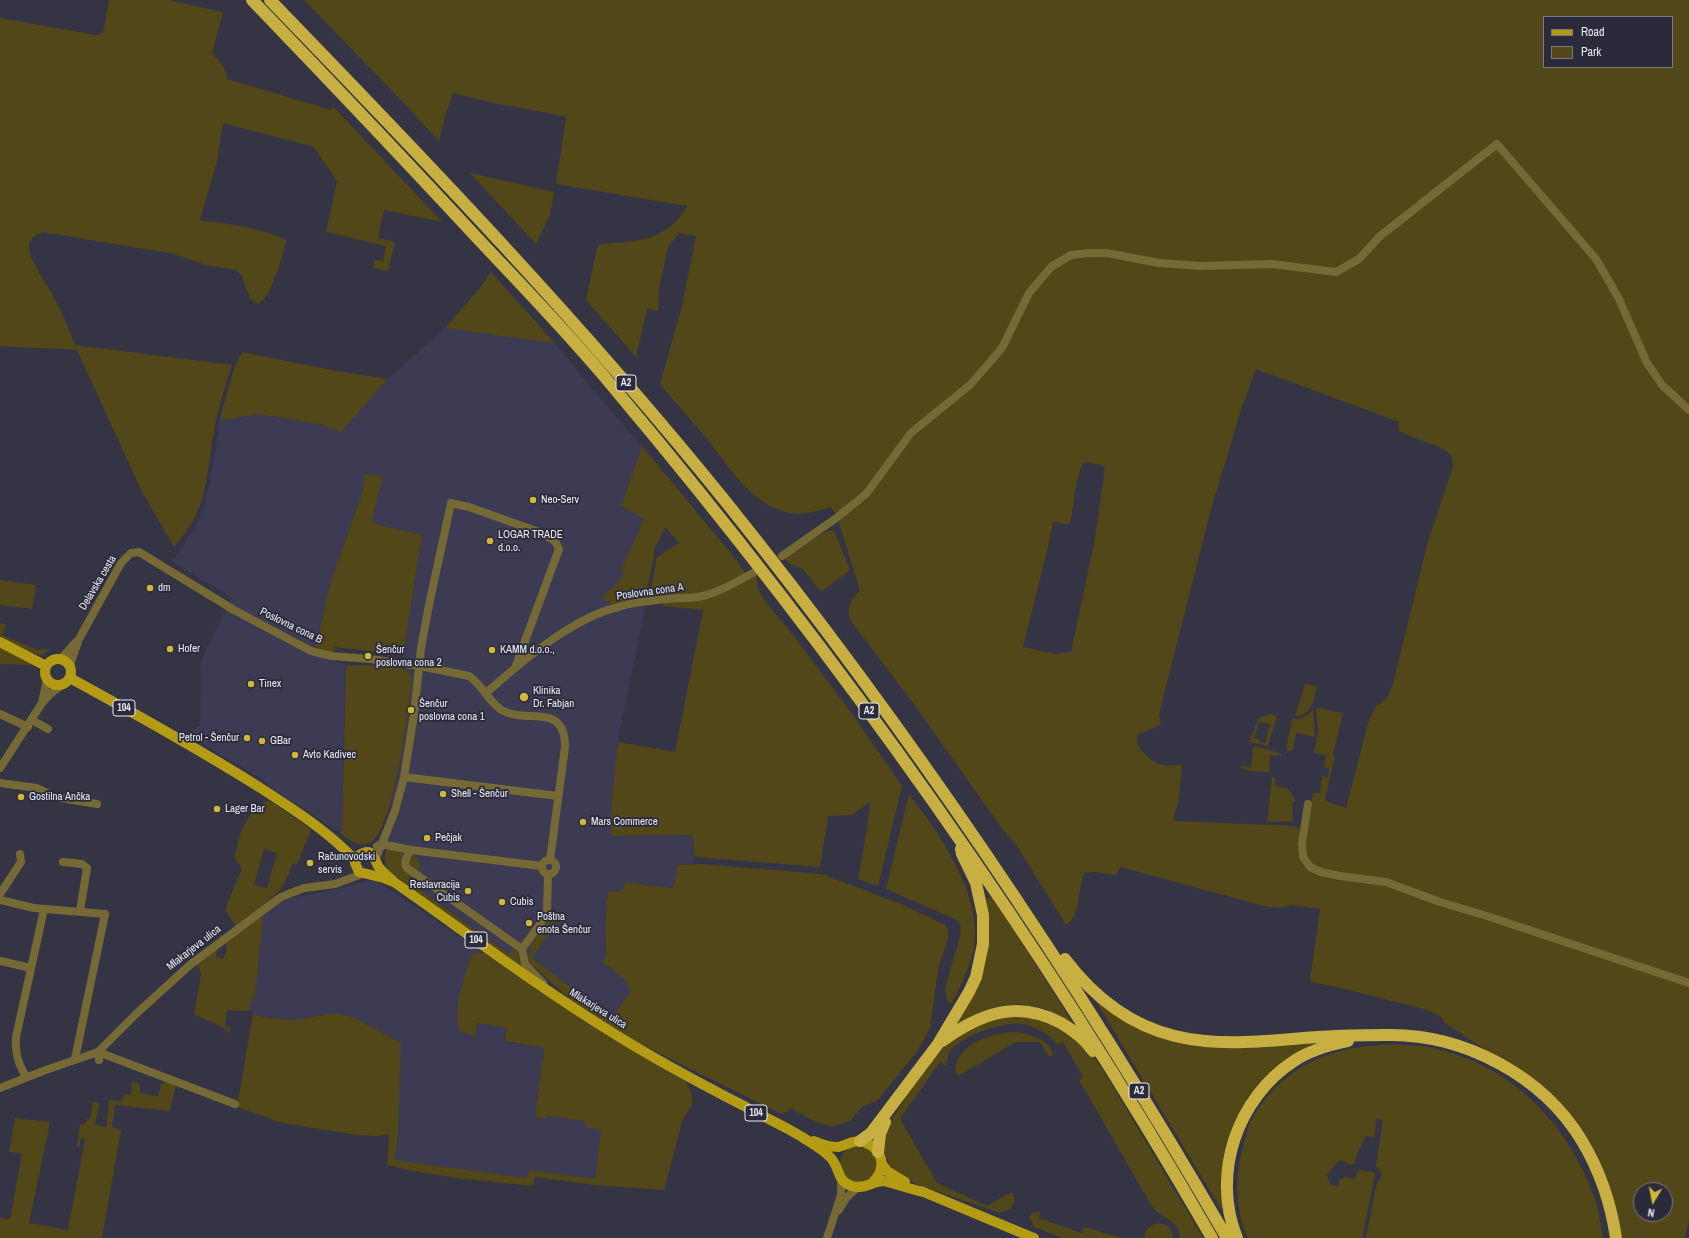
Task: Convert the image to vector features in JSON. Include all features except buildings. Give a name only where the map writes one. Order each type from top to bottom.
[{"type":"highway","name":"A2","points":[[252,0],[354,106],[610,383],[777,588],[900,754],[958,836],[1039,956],[1115,1076],[1212,1238]]},
{"type":"highway","name":"A2","points":[[270,0],[512,253],[619,375],[720,495],[830,636],[950,802],[1048,946],[1126,1069],[1227,1238]]},
{"type":"highway","points":[[860,1141],[871,1133],[938,1044],[971,987],[981,960],[984,926],[982,904],[976,883],[962,854],[958,836]]},
{"type":"highway","points":[[1048,946],[1064,958],[1085,984],[1122,1014],[1148,1027],[1174,1036],[1201,1041],[1235,1042],[1336,1036],[1388,1035],[1422,1037],[1467,1049],[1505,1067],[1546,1097],[1582,1140],[1593,1161],[1608,1200],[1616,1238]]},
{"type":"highway","points":[[938,1044],[958,1029],[987,1015],[1012,1011],[1041,1014],[1074,1032],[1089,1045],[1100,1064],[1115,1076]]},
{"type":"highway","points":[[1237,1238],[1231,1219],[1228,1175],[1230,1157],[1236,1133],[1246,1110],[1270,1080],[1295,1060],[1311,1052],[1336,1044],[1370,1036]]},
{"type":"highway","points":[[880,1158],[880,1134],[891,1108]]},
{"type":"main road","points":[[0,642],[46,666]]},
{"type":"main road","points":[[47,679],[45,673],[46,666],[51,661],[65,662],[72,672],[66,682]]},
{"type":"main road","name":"104","points":[[47,679],[55,685],[66,682],[220,762],[273,796],[366,863]]},
{"type":"main road","name":"Mlakarjeva ulica","points":[[366,863],[558,998],[634,1046],[801,1136]]},
{"type":"main road","name":"104","points":[[801,1136],[832,1146],[846,1145],[852,1142],[860,1141]]},
{"type":"main road","name":"104","points":[[801,1136],[832,1158],[841,1178]]},
{"type":"main road","points":[[860,1141],[874,1147],[887,1171],[895,1176],[926,1193],[1034,1238]]},
{"type":"main road","points":[[836,1166],[840,1151],[846,1145]]},
{"type":"main road","points":[[871,1184],[877,1179],[880,1172],[880,1158]]},
{"type":"main road","points":[[841,1178],[851,1186],[858,1187],[878,1181],[884,1181],[926,1193]]},
{"type":"street","points":[[782,556],[835,520],[866,494],[911,433],[971,384],[1002,348],[1029,294],[1051,267],[1071,255],[1107,253],[1159,263],[1201,266],[1272,264],[1336,272],[1360,259],[1379,237],[1497,144],[1596,259],[1619,299],[1647,363],[1662,385],[1689,410]]},
{"type":"street","points":[[366,863],[381,844],[388,832],[404,776],[411,739],[429,605],[451,503],[469,507],[539,532],[555,542],[559,549],[515,668]]},
{"type":"street","name":"Delavska cesta","points":[[65,662],[121,563],[131,553],[138,552],[165,567]]},
{"type":"street","name":"Poslovna cona B","points":[[165,567],[234,610],[311,651],[330,656],[370,659],[420,666]]},
{"type":"street","name":"Poslovna cona A","points":[[486,693],[534,652],[567,630],[602,613],[617,607],[648,601],[702,596],[753,573]]},
{"type":"street","points":[[420,666],[468,676],[475,680],[499,708],[505,712],[549,718],[556,721],[563,730],[565,747],[550,860]]},
{"type":"street","points":[[42,703],[47,679]]},
{"type":"street","points":[[0,768],[42,703],[50,694],[66,682]]},
{"type":"street","points":[[0,714],[48,729]]},
{"type":"street","points":[[404,776],[558,796]]},
{"type":"street","points":[[0,783],[37,788],[55,797],[97,804]]},
{"type":"street","points":[[1308,804],[1302,842],[1303,857],[1310,867],[1321,872],[1340,876],[1386,882],[1440,902],[1487,916],[1689,984]]},
{"type":"street","points":[[381,844],[411,850],[542,866]]},
{"type":"street","points":[[411,850],[405,862],[405,866],[522,949],[524,960],[528,969],[558,998]]},
{"type":"street","points":[[0,894],[21,862],[20,854]]},
{"type":"street","points":[[542,866],[545,861],[550,860],[555,862],[556,868],[554,872],[548,874]]},
{"type":"street","points":[[63,862],[82,864],[88,868],[80,911]]},
{"type":"street","name":"Mlakarjeva ulica","points":[[0,1088],[74,1059],[99,1056],[136,1014],[191,964],[281,897],[304,888],[335,884],[366,863]]},
{"type":"street","points":[[542,866],[543,871],[548,874]]},
{"type":"street","points":[[522,949],[545,917],[547,910],[548,874]]},
{"type":"street","points":[[0,900],[17,905],[44,909],[105,914],[74,1059]]},
{"type":"street","points":[[26,1077],[18,1064],[15,1051],[19,1019],[44,909]]},
{"type":"street","points":[[0,961],[31,968]]},
{"type":"street","points":[[99,1056],[235,1104]]},
{"type":"street","points":[[826,1238],[833,1221],[840,1195],[841,1178]]},
{"type":"street","points":[[833,1221],[847,1197],[858,1187]]},
{"type":"shaded area","points":[[446,327],[451,329],[554,342],[598,396],[642,446],[621,506],[644,519],[622,570],[624,571],[611,604],[638,599],[646,604],[618,739],[617,752],[693,834],[694,864],[678,865],[673,888],[639,883],[621,891],[608,891],[605,924],[606,956],[630,983],[631,991],[611,1018],[532,958],[541,943],[553,913],[529,947],[532,951],[527,958],[513,948],[509,954],[408,880],[406,871],[402,867],[402,860],[381,842],[391,803],[403,743],[410,674],[406,670],[403,655],[422,535],[375,524],[373,522],[372,519],[383,476],[365,475],[362,493],[330,584],[313,655],[348,665],[346,668],[342,834],[271,788],[261,779],[185,733],[200,726],[201,660],[232,598],[172,562],[195,528],[205,505],[214,462],[220,417],[226,420],[258,414],[320,424],[341,432],[388,379]]},
{"type":"shaded area","points":[[374,879],[484,953],[476,953],[468,964],[457,1019],[475,1037],[477,1023],[507,1028],[505,1042],[544,1048],[535,1117],[548,1119],[548,1116],[585,1121],[585,1127],[602,1130],[595,1179],[529,1170],[526,1178],[395,1160],[398,1133],[401,1043],[353,1017],[341,1014],[327,1014],[291,1020],[268,1018],[253,1014],[253,1012],[250,1011],[263,914],[283,900],[338,889]]},
{"type":"green space","points":[[109,0],[168,0],[223,12],[212,53],[224,68],[227,79],[331,110],[333,106],[442,222],[384,210],[378,238],[395,242],[388,271],[373,268],[375,260],[383,261],[386,246],[326,232],[337,181],[314,147],[223,123],[217,162],[200,220],[251,228],[285,239],[286,243],[272,286],[268,294],[258,304],[250,299],[242,276],[236,270],[205,265],[175,254],[43,232],[32,238],[29,244],[31,256],[62,313],[75,345],[232,365],[214,431],[204,492],[193,520],[174,547],[141,490],[77,350],[0,346],[0,18],[96,35],[103,33]]},
{"type":"green space","points":[[304,0],[1689,0],[1689,1220],[1685,1238],[1622,1238],[1603,1169],[1588,1139],[1562,1104],[1518,1068],[1487,1051],[1445,1023],[1441,1017],[1432,1012],[1415,1006],[1311,982],[1310,980],[1320,909],[1291,905],[1282,908],[1264,906],[1120,867],[1116,875],[1095,872],[1085,873],[1082,879],[1075,914],[1066,925],[1017,846],[1003,830],[913,703],[851,621],[849,617],[850,605],[860,590],[836,514],[830,507],[808,513],[797,514],[785,512],[761,500],[732,472],[708,440],[660,384],[681,310],[696,236],[679,233],[668,247],[659,289],[658,311],[647,309],[636,357],[586,300],[597,248],[600,244],[649,238],[669,227],[678,219],[687,206],[556,184],[566,118],[564,116],[498,104],[453,93],[445,116],[439,141]],"holes":[[[1256,369],[1399,422],[1398,430],[1448,452],[1451,456],[1453,466],[1428,541],[1393,684],[1387,698],[1376,706],[1369,720],[1346,808],[1325,800],[1335,755],[1333,754],[1343,713],[1316,708],[1318,730],[1314,753],[1326,755],[1324,767],[1329,769],[1328,777],[1322,776],[1320,793],[1313,793],[1308,817],[1300,830],[1295,826],[1175,821],[1173,819],[1179,800],[1182,764],[1169,766],[1157,763],[1145,754],[1139,746],[1137,738],[1139,734],[1158,726],[1161,723],[1159,715],[1210,513],[1241,410]],[[1084,462],[1102,465],[1105,468],[1094,544],[1071,652],[1055,654],[1023,647],[1053,522],[1070,524],[1077,481]]]},
{"type":"green space","points":[[470,173],[554,192],[550,215],[536,244]]},
{"type":"green space","points":[[491,272],[554,342],[553,343],[450,329],[446,327],[479,289]]},
{"type":"green space","points":[[242,352],[337,371],[388,379],[341,432],[320,424],[258,414],[226,420],[220,417],[235,366]]},
{"type":"green space","points":[[642,446],[738,562],[745,573],[707,592],[649,598],[657,557],[679,543],[665,527],[654,550],[654,557],[645,598],[611,604],[602,598],[616,584],[618,584],[624,571],[621,570],[644,519],[621,506]]},
{"type":"green space","points":[[365,474],[383,476],[372,519],[375,524],[422,535],[403,655],[335,647],[334,653],[323,651],[316,647],[330,584],[362,493]]},
{"type":"green space","points":[[834,530],[850,570],[821,592],[803,569],[790,564],[784,558],[823,533]]},
{"type":"green space","points":[[753,575],[756,575],[758,588],[767,603],[787,627],[853,715],[902,786],[878,886],[858,879],[870,802],[852,815],[828,816],[820,867],[694,857],[693,835],[611,836],[612,797],[618,742],[675,752],[703,610],[663,606],[663,603],[706,599]]},
{"type":"green space","points":[[0,580],[36,585],[32,609],[0,605]]},
{"type":"green space","points":[[0,623],[6,624],[2,635],[38,650],[51,649],[42,655],[36,654],[0,638]]},
{"type":"green space","points":[[0,647],[33,665],[0,664]]},
{"type":"green space","points":[[348,665],[401,668],[408,672],[412,681],[399,767],[387,814],[380,831],[372,841],[364,844],[352,842],[342,834],[346,668]]},
{"type":"green space","points":[[1305,684],[1317,686],[1313,702],[1309,710],[1301,715],[1295,716]]},
{"type":"green space","points":[[1313,709],[1315,737],[1296,733],[1293,750],[1286,750],[1292,719],[1304,717]]},
{"type":"green space","points":[[1268,714],[1277,716],[1268,746],[1249,742],[1259,718]],"holes":[[[1259,722],[1270,724],[1265,743],[1254,738]]]},
{"type":"green space","points":[[1253,746],[1281,754],[1281,756],[1270,755],[1269,772],[1250,771],[1240,768],[1241,766],[1251,767]]},
{"type":"green space","points":[[1272,777],[1275,778],[1275,786],[1287,788],[1296,801],[1292,803],[1293,821],[1267,822]]},
{"type":"green space","points":[[909,794],[945,846],[965,886],[972,906],[975,927],[974,947],[965,976],[951,1004],[947,1000],[945,988],[961,933],[960,924],[955,919],[886,889]]},
{"type":"green space","points":[[267,801],[272,802],[311,829],[297,865],[293,863],[281,889],[261,908],[236,926],[225,910],[242,868],[234,858],[241,831],[252,812],[259,814],[262,810],[262,804]],"holes":[[[264,849],[277,853],[267,888],[254,885]]]},
{"type":"green space","points":[[387,847],[403,853],[402,867],[412,876],[408,881],[509,954],[513,948],[518,952],[519,960],[526,971],[394,876],[388,870],[385,863]]},
{"type":"green space","points":[[414,856],[419,858],[417,861],[421,865],[418,871],[407,863],[411,857]]},
{"type":"green space","points":[[702,864],[822,874],[901,904],[945,925],[948,929],[948,939],[938,969],[930,1028],[918,1050],[878,1100],[862,1107],[850,1121],[832,1127],[816,1122],[790,1108],[787,1112],[782,1114],[763,1105],[639,1043],[574,1003],[529,962],[527,958],[532,951],[529,947],[553,913],[557,914],[560,918],[532,958],[611,1018],[631,991],[626,987],[629,983],[602,961],[606,956],[605,924],[608,891],[620,891],[625,882],[673,888],[678,865]]},
{"type":"green space","points":[[992,897],[1073,1023],[1045,1009],[1022,1004],[999,1006],[976,1014],[957,1027],[954,1024],[963,1010],[988,912],[986,899]]},
{"type":"green space","points":[[263,914],[255,997],[252,997],[250,1011],[227,1010],[225,1026],[230,1027],[230,1033],[218,1025],[194,1014],[201,975],[200,968],[195,964],[217,947],[216,957],[223,959],[227,950],[226,944],[223,943]]},
{"type":"green space","points":[[476,953],[484,953],[618,1041],[685,1081],[690,1091],[692,1105],[682,1122],[665,1190],[595,1185],[535,1177],[533,1186],[423,1173],[387,1165],[389,1134],[376,1136],[356,1135],[282,1123],[237,1107],[253,1014],[268,1018],[291,1020],[327,1014],[341,1014],[353,1017],[401,1043],[398,1133],[395,1160],[526,1178],[529,1170],[595,1179],[601,1130],[585,1127],[585,1121],[548,1116],[547,1119],[535,1117],[544,1048],[505,1041],[507,1028],[477,1023],[475,1037],[459,1030],[457,1012],[460,993],[471,956]]},
{"type":"green space","points":[[1094,998],[1164,1036],[1321,1042],[1273,1071],[1250,1095],[1240,1111],[1230,1136],[1226,1206],[1221,1209]]},
{"type":"green space","points":[[994,1016],[1044,1018],[1085,1045],[1105,1073],[1203,1238],[1180,1238],[1180,1233],[1176,1226],[1157,1212],[1151,1205],[1079,1080],[1083,1077],[1063,1042],[1058,1045],[1041,1031],[1026,1025],[1005,1025],[984,1030],[957,1044],[950,1052],[946,1066],[940,1062],[900,1119],[937,1183],[987,1206],[1012,1192],[1015,1198],[1011,1208],[1007,1211],[997,1212],[916,1184],[891,1168],[882,1146],[889,1124],[918,1078],[947,1044],[958,1035]]},
{"type":"green space","points":[[1011,1032],[1023,1033],[1043,1040],[1048,1044],[1053,1054],[1049,1057],[1040,1042],[1016,1042],[958,1076],[955,1069],[958,1060],[969,1047],[984,1038]]},
{"type":"green space","points":[[1393,1044],[1421,1046],[1452,1053],[1481,1065],[1507,1080],[1531,1099],[1551,1121],[1569,1146],[1584,1173],[1596,1202],[1603,1238],[1366,1238],[1377,1182],[1380,1180],[1381,1176],[1380,1171],[1376,1166],[1383,1120],[1377,1118],[1374,1137],[1366,1136],[1354,1164],[1351,1165],[1340,1160],[1327,1175],[1330,1184],[1336,1186],[1339,1185],[1339,1180],[1345,1177],[1355,1179],[1358,1170],[1373,1172],[1375,1175],[1362,1238],[1248,1238],[1241,1218],[1237,1187],[1239,1165],[1245,1139],[1250,1123],[1258,1109],[1267,1097],[1289,1076],[1316,1060],[1330,1054],[1351,1049]]},
{"type":"green space","points":[[165,1080],[176,1084],[170,1111],[115,1105],[112,1127],[121,1130],[102,1238],[0,1238],[0,1218],[10,1219],[22,1154],[9,1152],[15,1118],[50,1122],[29,1223],[68,1230],[85,1139],[81,1138],[79,1147],[77,1147],[80,1124],[85,1125],[87,1119],[90,1119],[93,1102],[99,1103],[95,1125],[106,1127],[109,1100],[122,1101],[124,1094],[131,1095],[132,1082],[140,1084],[140,1093],[158,1096],[161,1084],[164,1084]]},
{"type":"green space","points":[[859,1145],[869,1148],[875,1154],[878,1164],[875,1174],[869,1180],[859,1183],[849,1180],[843,1174],[840,1164],[843,1154],[849,1148]]},
{"type":"green space","points":[[1033,1212],[1040,1212],[1039,1218],[1082,1233],[1084,1227],[1122,1238],[1063,1238],[1034,1227],[1029,1217]]},
{"type":"green space","points":[[1158,1223],[1164,1224],[1169,1228],[1172,1232],[1173,1238],[1144,1238],[1145,1232],[1148,1228]]},
{"type":"place","name":"Neo-Serv","points":[[533,500]]},
{"type":"place","name":"LOGAR TRADE d.o.o.","points":[[490,541]]},
{"type":"place","name":"dm","points":[[150,588]]},
{"type":"place","name":"Hofer","points":[[170,649]]},
{"type":"place","name":"KAMM d.o.o.,","points":[[492,650]]},
{"type":"place","name":"Šenčur poslovna cona 2","points":[[368,656]]},
{"type":"place","name":"Tinex","points":[[251,684]]},
{"type":"place","name":"Klinika Dr. Fabjan","points":[[524,697]]},
{"type":"place","name":"Šenčur poslovna cona 1","points":[[411,710]]},
{"type":"place","name":"Petrol - Šenčur","points":[[247,738]]},
{"type":"place","name":"GBar","points":[[262,741]]},
{"type":"place","name":"Avto Kadivec","points":[[295,755]]},
{"type":"place","name":"Shell - Šenčur","points":[[443,794]]},
{"type":"place","name":"Gostilna Ančka","points":[[21,797]]},
{"type":"place","name":"Lager Bar","points":[[217,809]]},
{"type":"place","name":"Mars Commerce","points":[[583,822]]},
{"type":"place","name":"Pečjak","points":[[427,838]]},
{"type":"place","name":"Računovodski servis","points":[[310,863]]},
{"type":"place","name":"Restavracija Cubis","points":[[468,891]]},
{"type":"place","name":"Cubis","points":[[502,902]]},
{"type":"place","name":"Poštna enota Šenčur","points":[[529,923]]}]
